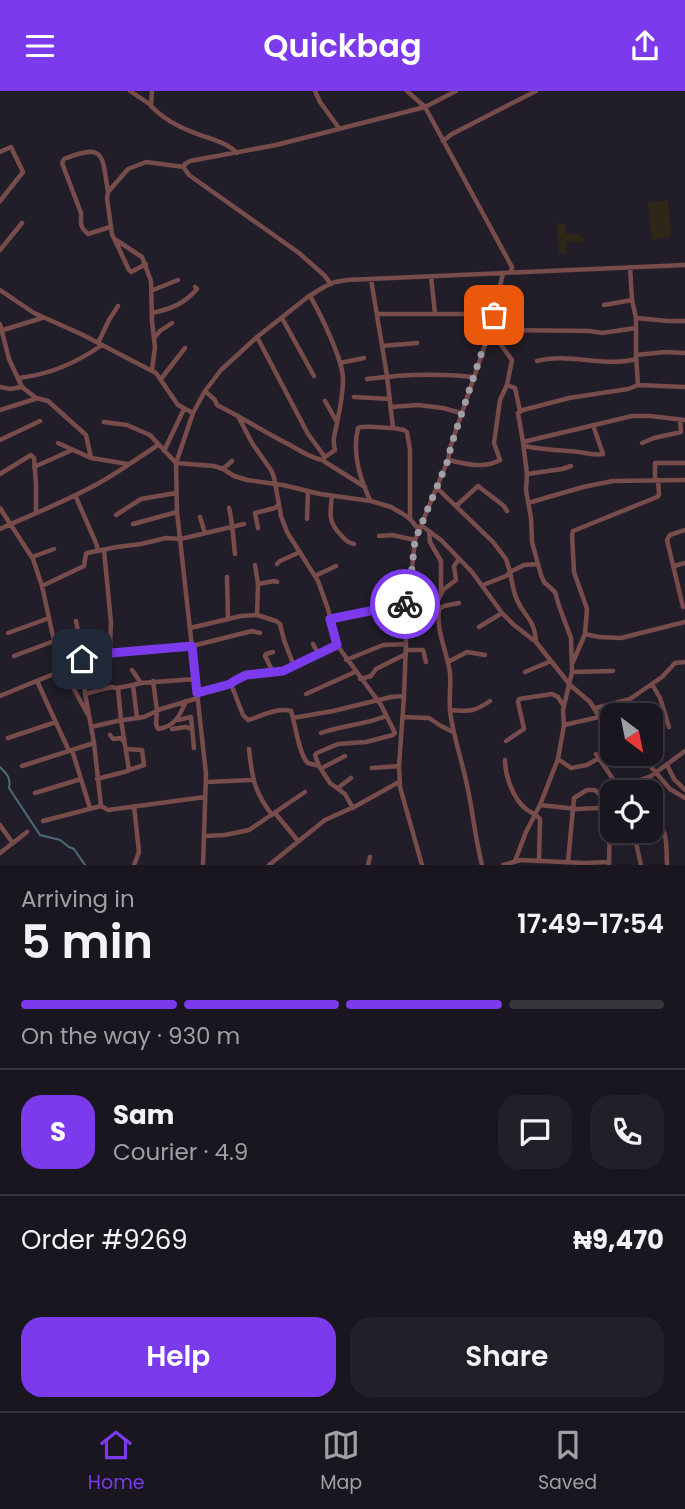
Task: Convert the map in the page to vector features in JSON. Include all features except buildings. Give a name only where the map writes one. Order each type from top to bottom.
[{"type":"street","points":[[130,91],[171,123],[225,143],[237,153]]},
{"type":"street","points":[[151,106],[152,91]]},
{"type":"street","points":[[315,91],[339,128]]},
{"type":"street","points":[[407,91],[425,107],[512,267],[511,272]]},
{"type":"street","points":[[184,167],[190,162],[276,145],[425,107],[456,91]]},
{"type":"street","points":[[443,141],[536,91]]},
{"type":"street","points":[[0,152],[11,147],[23,172],[0,201]]},
{"type":"street","points":[[110,227],[92,234],[83,229],[81,213],[62,163],[64,159],[93,151],[99,154],[103,160],[110,227],[114,238],[130,271],[146,264]]},
{"type":"street","points":[[108,192],[128,169],[140,163],[184,167],[200,183],[299,253],[331,284]]},
{"type":"street","points":[[0,250],[22,223]]},
{"type":"street","points":[[114,238],[140,255],[146,264],[152,291],[155,338],[152,370]]},
{"type":"street","points":[[203,865],[206,782],[177,512],[176,463],[193,413],[221,370],[309,296],[331,284],[347,280],[685,265]]},
{"type":"street","points":[[630,267],[636,318],[639,385]]},
{"type":"street","points":[[422,865],[399,782],[408,604],[415,540],[448,460],[490,329],[503,273]]},
{"type":"street","points":[[431,276],[436,314]]},
{"type":"street","points":[[371,279],[393,428]]},
{"type":"street","points":[[152,291],[178,281]]},
{"type":"street","points":[[152,313],[169,309],[187,300],[197,289],[195,287]]},
{"type":"street","points":[[0,290],[43,318],[152,370],[178,405],[193,413]]},
{"type":"street","points":[[186,291],[187,300]]},
{"type":"street","points":[[205,391],[217,405],[311,458],[323,458],[335,450],[332,442],[343,379],[340,363],[318,310],[309,296]]},
{"type":"street","points":[[604,305],[632,300]]},
{"type":"street","points":[[19,378],[49,373],[72,364],[100,344],[109,320],[118,306]]},
{"type":"street","points":[[377,314],[494,315]]},
{"type":"street","points":[[3,330],[43,318]]},
{"type":"street","points":[[282,318],[314,376]]},
{"type":"street","points":[[636,318],[685,321]]},
{"type":"street","points":[[155,338],[172,323]]},
{"type":"street","points":[[0,324],[9,359],[22,387],[36,398],[48,401],[86,435],[91,458]]},
{"type":"street","points":[[490,329],[602,333],[636,328]]},
{"type":"street","points":[[448,460],[483,466],[500,460],[494,443],[500,400],[507,385],[512,361],[490,329]]},
{"type":"street","points":[[257,337],[323,458],[365,487]]},
{"type":"street","points":[[382,346],[417,343]]},
{"type":"street","points":[[161,379],[186,348]]},
{"type":"street","points":[[537,361],[553,358],[630,361],[636,357],[665,352],[685,353]]},
{"type":"street","points":[[340,363],[364,358]]},
{"type":"street","points":[[367,379],[425,374],[474,377]]},
{"type":"street","points":[[507,385],[515,388],[520,411],[518,413],[527,474],[526,490],[532,542],[544,582],[555,592],[571,638],[572,663],[558,759],[515,861]]},
{"type":"street","points":[[520,411],[569,398],[639,385],[685,387]]},
{"type":"street","points":[[0,387],[22,387]]},
{"type":"street","points":[[354,397],[390,399]]},
{"type":"street","points":[[0,410],[36,398]]},
{"type":"street","points":[[325,401],[337,423]]},
{"type":"street","points":[[391,407],[418,405],[461,413]]},
{"type":"street","points":[[164,451],[184,409]]},
{"type":"street","points":[[238,416],[252,443],[271,470],[287,532],[315,576],[328,608],[337,645],[376,700],[395,734],[401,738]]},
{"type":"street","points":[[523,444],[632,417],[683,420],[681,432],[642,443]]},
{"type":"street","points":[[0,440],[40,421]]},
{"type":"street","points":[[104,422],[127,425],[150,435],[176,463],[205,465],[223,469],[234,476],[275,485],[371,501],[391,507],[421,529],[429,530],[483,586],[502,613],[536,642],[570,685],[596,708],[599,717],[564,725]]},
{"type":"street","points":[[371,501],[355,459],[358,428],[363,425],[404,429],[410,450],[410,519]]},
{"type":"street","points":[[523,444],[586,455],[603,454],[593,425]]},
{"type":"street","points":[[58,443],[91,458],[129,464]]},
{"type":"street","points":[[0,529],[58,505],[100,483],[158,445]]},
{"type":"street","points":[[34,467],[73,450]]},
{"type":"street","points":[[0,474],[31,455],[34,458],[36,513]]},
{"type":"street","points":[[223,469],[232,460]]},
{"type":"street","points":[[572,663],[585,634],[587,609],[574,572],[573,531],[657,497],[659,495],[655,463],[685,463]]},
{"type":"street","points":[[527,474],[571,466]]},
{"type":"street","points":[[528,503],[599,483],[622,480],[685,480]]},
{"type":"street","points":[[456,506],[478,486],[507,511]]},
{"type":"street","points":[[437,488],[502,553],[516,596],[532,624],[536,642]]},
{"type":"street","points":[[307,519],[308,492]]},
{"type":"street","points":[[116,515],[141,499],[176,493]]},
{"type":"street","points":[[75,495],[101,550],[111,623],[111,653]]},
{"type":"street","points":[[332,496],[330,515],[333,527],[347,542],[354,544]]},
{"type":"street","points":[[258,528],[255,513],[275,508],[279,504]]},
{"type":"street","points":[[0,507],[32,557],[63,669],[88,715]]},
{"type":"street","points":[[229,509],[235,554]]},
{"type":"street","points":[[133,524],[177,512]]},
{"type":"street","points":[[200,517],[205,533]]},
{"type":"street","points":[[42,586],[84,566],[86,554],[166,538],[180,539],[244,524]]},
{"type":"street","points":[[429,530],[430,542],[441,561],[440,594]]},
{"type":"street","points":[[683,607],[668,537],[685,530]]},
{"type":"street","points":[[379,536],[393,535],[415,540]]},
{"type":"street","points":[[32,557],[54,549]]},
{"type":"street","points":[[276,564],[300,552]]},
{"type":"street","points":[[459,559],[454,566],[456,580],[443,590],[435,606],[439,609],[438,628],[448,662],[450,710],[468,786],[482,865]]},
{"type":"street","points":[[483,586],[524,565],[538,563]]},
{"type":"street","points":[[674,566],[685,563]]},
{"type":"street","points":[[255,565],[258,584],[257,615]]},
{"type":"street","points":[[315,576],[336,566]]},
{"type":"street","points":[[227,577],[228,619]]},
{"type":"street","points":[[258,584],[277,582]]},
{"type":"street","points":[[439,609],[458,603]]},
{"type":"street","points":[[330,619],[408,604]]},
{"type":"street","points":[[479,627],[502,613]]},
{"type":"street","points":[[190,628],[240,616],[257,615],[276,621],[280,624],[294,666]]},
{"type":"street","points":[[8,633],[49,618]]},
{"type":"street","points":[[76,621],[101,806]]},
{"type":"street","points":[[585,634],[621,638],[685,622]]},
{"type":"street","points":[[0,696],[83,660],[111,653],[192,646],[240,633],[260,633]]},
{"type":"street","points":[[14,656],[54,641]]},
{"type":"street","points":[[313,643],[319,655]]},
{"type":"street","points":[[91,727],[144,717],[230,684],[246,675],[283,671],[337,645]]},
{"type":"street","points":[[346,660],[383,645],[423,650],[426,662]]},
{"type":"street","points":[[360,678],[371,676],[376,669],[406,649]]},
{"type":"street","points":[[273,652],[265,656],[273,673]]},
{"type":"street","points":[[448,662],[467,652],[485,655]]},
{"type":"street","points":[[525,672],[551,661]]},
{"type":"street","points":[[596,708],[630,699],[662,677],[675,663],[685,661]]},
{"type":"street","points":[[132,670],[141,683]]},
{"type":"street","points":[[572,672],[613,671]]},
{"type":"street","points":[[306,694],[355,672]]},
{"type":"street","points":[[85,694],[153,681],[195,679]]},
{"type":"street","points":[[37,681],[71,750],[90,808]]},
{"type":"street","points":[[153,681],[158,729],[168,728],[180,716],[186,701]]},
{"type":"street","points":[[230,684],[246,719],[284,709],[291,711],[298,740],[306,760],[311,765],[321,767],[345,756]]},
{"type":"street","points":[[652,684],[660,698],[669,727]]},
{"type":"street","points":[[132,685],[137,718]]},
{"type":"street","points":[[118,688],[129,770]]},
{"type":"street","points":[[506,741],[524,729],[519,699],[552,694],[558,697],[564,706]]},
{"type":"street","points":[[293,718],[404,696]]},
{"type":"street","points":[[450,710],[470,711],[490,701]]},
{"type":"street","points":[[321,733],[365,724],[386,716]]},
{"type":"street","points":[[175,721],[191,717],[194,748]]},
{"type":"street","points":[[403,717],[429,718],[454,732]]},
{"type":"street","points":[[8,738],[56,722]]},
{"type":"street","points":[[172,729],[192,729]]},
{"type":"street","points":[[353,808],[345,794],[330,783],[315,755],[338,744],[366,743],[395,734]]},
{"type":"street","points":[[110,735],[113,739],[121,738],[125,746]]},
{"type":"street","points":[[22,766],[94,743]]},
{"type":"street","points":[[97,779],[144,765],[142,750],[125,746]]},
{"type":"street","points":[[249,749],[252,780],[259,797],[299,841]]},
{"type":"street","points":[[642,780],[685,751]]},
{"type":"street","points":[[555,769],[587,765],[598,756],[614,780]]},
{"type":"street","points":[[558,759],[569,767]]},
{"type":"street","points":[[505,760],[515,794],[523,807],[538,816],[541,825],[539,861]]},
{"type":"street","points":[[667,765],[674,779],[685,790]]},
{"type":"street","points":[[373,768],[399,766]]},
{"type":"street","points":[[651,767],[670,789],[685,799]]},
{"type":"street","points":[[338,788],[351,778]]},
{"type":"street","points":[[35,793],[81,779]]},
{"type":"street","points":[[206,782],[252,780]]},
{"type":"street","points":[[269,865],[325,820],[353,808],[399,782]]},
{"type":"street","points":[[568,862],[574,799],[587,790],[595,790],[600,795]]},
{"type":"street","points":[[204,836],[223,836],[249,830],[305,792]]},
{"type":"street","points":[[43,821],[101,806],[108,810],[206,797]]},
{"type":"street","points":[[540,805],[600,811]]},
{"type":"street","points":[[134,806],[139,852],[134,865]]},
{"type":"street","points":[[0,825],[12,842]]},
{"type":"street","points":[[663,827],[667,865]]},
{"type":"street","points":[[0,853],[27,832]]},
{"type":"street","points":[[503,865],[515,861],[609,864],[609,843]]},
{"type":"street","points":[[636,843],[641,865]]},
{"type":"street","points":[[368,865],[370,857]]},
{"type":"shaded area","points":[[668,200],[671,236],[652,240],[648,203]]},
{"type":"shaded area","points":[[557,223],[565,224],[566,234],[584,236],[584,243],[567,242],[566,253],[559,253]]},
{"type":"waterway","points":[[0,767],[8,776],[9,788],[40,835],[60,840],[74,849],[85,865]]},
{"type":"way so far","points":[[405,604],[408,604],[415,540],[448,460],[494,315]]},
{"type":"route","points":[[82,659],[111,653],[192,646],[197,693],[233,683],[246,675],[278,673],[322,654],[337,645],[330,619],[405,604]]}]
